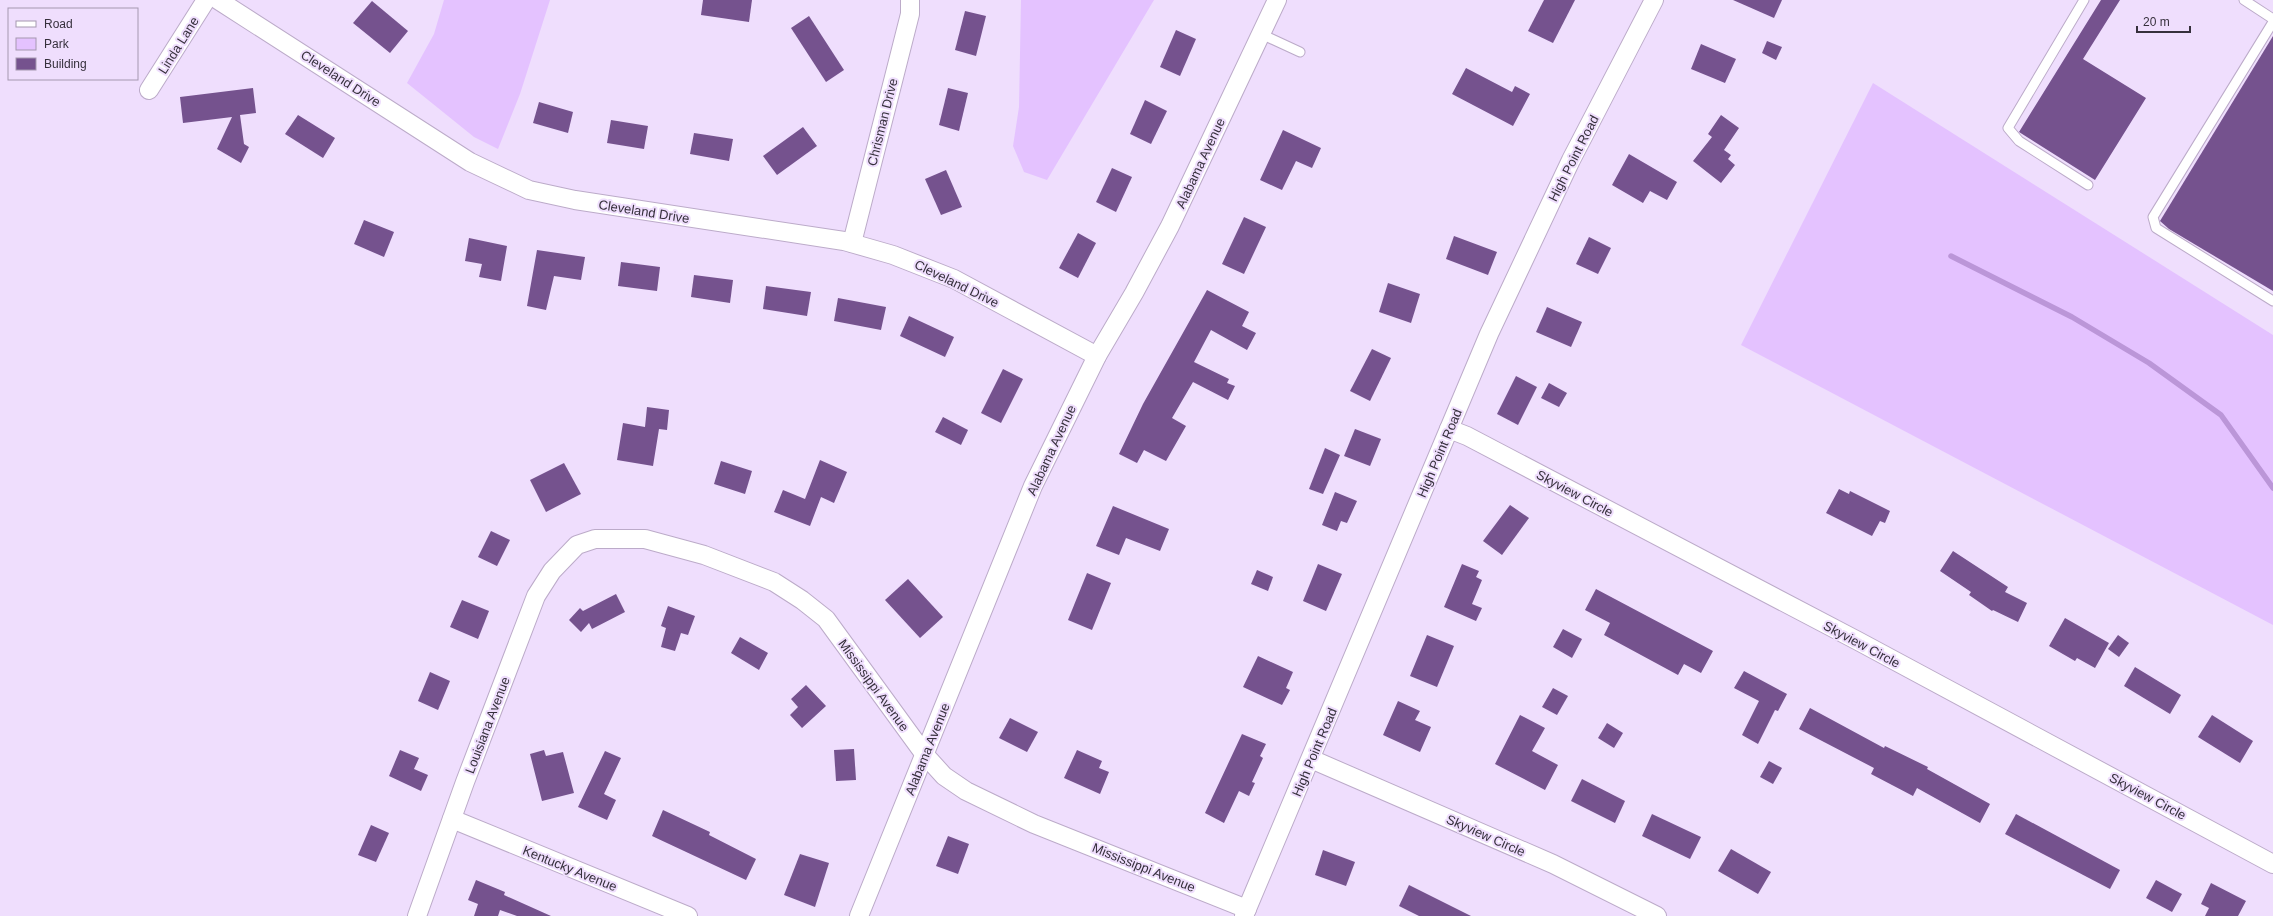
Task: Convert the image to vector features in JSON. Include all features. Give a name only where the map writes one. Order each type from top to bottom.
[{"type":"street","name":"Linda Lane","points":[[149,90],[206,0]]},
{"type":"street","name":"Cleveland Drive","points":[[218,0],[470,162],[529,190],[575,200],[852,243],[893,254],[954,279],[1096,356]]},
{"type":"street","name":"Chrisman Drive","points":[[852,243],[910,14],[910,0]]},
{"type":"street","name":"Alabama Avenue","points":[[859,916],[1033,486],[1096,356],[1170,226],[1277,0]]},
{"type":"street","name":"High Point Road","points":[[1246,912],[1449,429],[1528,248],[1573,156],[1654,0]]},
{"type":"street","name":"Skyview Circle","points":[[1449,429],[1467,436],[1845,634],[2273,864]]},
{"type":"street","name":"Mississippi Avenue","points":[[577,545],[596,539],[645,539],[704,555],[774,582],[802,600],[826,619],[925,755],[944,776],[966,791],[1034,824],[1246,912]]},
{"type":"street","name":"Louisiana Avenue","points":[[417,916],[536,596],[552,571],[577,545]]},
{"type":"street","name":"Skyview Circle","points":[[1311,759],[1548,862],[1657,916]]},
{"type":"street","name":"Kentucky Avenue","points":[[452,820],[688,916]]},
{"type":"lane","points":[[2084,0],[2008,128],[2019,141],[2088,185]]},
{"type":"lane","points":[[2244,0],[2273,21],[2153,217],[2156,228],[2273,301]]},
{"type":"lane","points":[[1261,34],[1300,52]]},
{"type":"green space","points":[[444,0],[550,0],[520,94],[498,149],[474,137],[407,83],[434,34]]},
{"type":"green space","points":[[1021,0],[1154,0],[1047,180],[1024,172],[1013,146],[1019,107]]},
{"type":"green space","points":[[1873,83],[2273,335],[2273,625],[1741,345]]},
{"type":"building","points":[[703,0],[752,0],[749,22],[701,15]]},
{"type":"building","points":[[1544,0],[1575,0],[1553,43],[1528,31]]},
{"type":"building","points":[[1733,0],[1782,0],[1774,18]]},
{"type":"building","points":[[2101,0],[2120,0],[2083,59],[2146,98],[2095,180],[2019,132]]},
{"type":"building","points":[[372,1],[408,31],[390,53],[353,23]]},
{"type":"building","points":[[965,11],[986,16],[976,56],[955,50]]},
{"type":"building","points":[[809,16],[844,70],[826,82],[791,28]]},
{"type":"building","points":[[1176,30],[1196,39],[1180,76],[1160,67]]},
{"type":"building","points":[[2273,36],[2273,291],[2169,229],[2160,221]]},
{"type":"building","points":[[1767,41],[1782,47],[1776,60],[1762,53]]},
{"type":"building","points":[[1701,44],[1736,59],[1725,83],[1691,69]]},
{"type":"building","points":[[1466,68],[1512,92],[1515,86],[1530,94],[1513,126],[1452,94]]},
{"type":"building","points":[[253,88],[256,113],[240,115],[244,144],[249,147],[241,163],[217,149],[232,117],[183,123],[180,97]]},
{"type":"building","points":[[948,88],[968,93],[959,131],[939,125]]},
{"type":"building","points":[[1145,100],[1167,111],[1151,144],[1130,134]]},
{"type":"building","points":[[539,102],[573,112],[568,133],[533,123]]},
{"type":"building","points":[[298,115],[335,138],[323,158],[285,134]]},
{"type":"building","points":[[1721,115],[1739,128],[1724,150],[1731,155],[1728,159],[1735,165],[1721,183],[1693,161],[1712,137],[1708,134]]},
{"type":"building","points":[[611,120],[648,126],[644,149],[607,143]]},
{"type":"building","points":[[803,127],[817,146],[777,175],[763,156]]},
{"type":"building","points":[[1283,130],[1321,148],[1312,168],[1296,161],[1282,190],[1260,180]]},
{"type":"building","points":[[694,133],[733,139],[729,161],[690,154]]},
{"type":"building","points":[[1629,154],[1677,182],[1667,200],[1650,191],[1643,203],[1612,185]]},
{"type":"building","points":[[1112,168],[1132,177],[1116,212],[1096,202]]},
{"type":"building","points":[[946,170],[962,207],[941,215],[925,179]]},
{"type":"building","points":[[1244,217],[1266,227],[1244,274],[1222,264]]},
{"type":"building","points":[[364,220],[394,232],[384,257],[354,244]]},
{"type":"building","points":[[1078,233],[1096,243],[1078,278],[1059,268]]},
{"type":"building","points":[[1454,236],[1497,252],[1488,275],[1446,259]]},
{"type":"building","points":[[1589,237],[1611,248],[1598,274],[1576,264]]},
{"type":"building","points":[[469,238],[507,246],[501,281],[479,277],[482,264],[465,261]]},
{"type":"building","points":[[537,250],[585,257],[581,280],[554,276],[546,310],[527,306]]},
{"type":"building","points":[[621,262],[660,267],[657,291],[618,286]]},
{"type":"building","points":[[694,275],[733,280],[730,303],[691,297]]},
{"type":"building","points":[[1388,283],[1420,294],[1411,323],[1379,312]]},
{"type":"building","points":[[766,286],[811,292],[807,316],[763,309]]},
{"type":"building","points":[[1207,290],[1249,312],[1242,326],[1256,333],[1247,350],[1211,330],[1194,362],[1229,379],[1227,383],[1235,386],[1228,400],[1193,382],[1172,418],[1186,426],[1166,461],[1144,450],[1137,463],[1119,454],[1143,404]]},
{"type":"building","points":[[838,298],[886,307],[881,330],[834,321]]},
{"type":"building","points":[[1547,307],[1582,322],[1571,347],[1536,332]]},
{"type":"building","points":[[909,316],[954,337],[945,357],[900,336]]},
{"type":"building","points":[[1372,349],[1391,358],[1370,401],[1350,391]]},
{"type":"building","points":[[1003,369],[1023,379],[1001,423],[981,413]]},
{"type":"building","points":[[1516,376],[1537,387],[1518,425],[1497,414]]},
{"type":"building","points":[[1549,383],[1567,393],[1559,407],[1541,398]]},
{"type":"building","points":[[647,407],[669,410],[667,430],[659,429],[653,466],[617,460],[623,423],[645,427]]},
{"type":"building","points":[[943,417],[968,430],[961,445],[935,432]]},
{"type":"building","points":[[1355,429],[1381,439],[1370,466],[1344,456]]},
{"type":"building","points":[[1325,448],[1340,455],[1323,494],[1309,489]]},
{"type":"building","points":[[820,460],[847,472],[834,503],[821,497],[810,526],[774,512],[783,490],[805,499]]},
{"type":"building","points":[[721,461],[752,471],[745,494],[714,484]]},
{"type":"building","points":[[564,463],[581,494],[546,512],[530,480]]},
{"type":"building","points":[[1839,489],[1849,494],[1850,491],[1890,511],[1885,523],[1880,521],[1872,536],[1826,513]]},
{"type":"building","points":[[1335,492],[1357,501],[1347,523],[1341,521],[1337,531],[1322,525]]},
{"type":"building","points":[[1510,505],[1529,518],[1502,555],[1483,541]]},
{"type":"building","points":[[1113,506],[1169,529],[1160,551],[1126,538],[1119,555],[1096,546]]},
{"type":"building","points":[[491,531],[510,540],[497,566],[478,557]]},
{"type":"building","points":[[1953,551],[2008,587],[2005,592],[2027,603],[2018,622],[1993,610],[1992,611],[1969,595],[1971,592],[1940,571]]},
{"type":"building","points":[[1318,564],[1342,574],[1326,611],[1303,601]]},
{"type":"building","points":[[1462,564],[1479,571],[1476,577],[1482,580],[1472,604],[1482,608],[1476,621],[1444,607]]},
{"type":"building","points":[[1257,570],[1273,577],[1268,591],[1251,584]]},
{"type":"building","points":[[1087,573],[1111,583],[1092,630],[1068,620]]},
{"type":"building","points":[[908,579],[943,617],[920,638],[885,600]]},
{"type":"building","points":[[1596,589],[1713,651],[1701,673],[1684,664],[1678,675],[1604,635],[1610,623],[1585,610]]},
{"type":"building","points":[[616,594],[625,612],[592,629],[589,623],[581,632],[569,620],[580,608],[583,611]]},
{"type":"building","points":[[462,600],[489,611],[478,639],[450,627]]},
{"type":"building","points":[[668,606],[695,616],[688,635],[681,633],[675,651],[661,647],[666,628],[661,626]]},
{"type":"building","points":[[2065,618],[2109,643],[2095,668],[2077,658],[2075,661],[2049,646]]},
{"type":"building","points":[[1563,629],[1582,639],[1572,658],[1553,647]]},
{"type":"building","points":[[1427,635],[1454,646],[1437,687],[1410,676]]},
{"type":"building","points":[[2118,635],[2129,643],[2119,657],[2108,649]]},
{"type":"building","points":[[740,637],[768,653],[759,670],[731,653]]},
{"type":"building","points":[[1258,656],[1293,672],[1286,688],[1290,690],[1282,705],[1243,687]]},
{"type":"building","points":[[2135,667],[2181,695],[2170,714],[2124,686]]},
{"type":"building","points":[[1744,671],[1787,694],[1778,711],[1775,710],[1758,744],[1742,735],[1759,701],[1734,688]]},
{"type":"building","points":[[430,672],[450,681],[438,710],[418,701]]},
{"type":"building","points":[[806,685],[826,706],[802,728],[790,715],[798,707],[791,699]]},
{"type":"building","points":[[1553,688],[1568,696],[1557,715],[1542,707]]},
{"type":"building","points":[[1398,701],[1420,711],[1415,720],[1431,727],[1420,752],[1383,735]]},
{"type":"building","points":[[1810,708],[1884,748],[1885,746],[1928,767],[1927,769],[1990,804],[1980,823],[1917,788],[1913,796],[1871,774],[1874,768],[1799,729]]},
{"type":"building","points":[[1520,715],[1545,728],[1532,751],[1558,765],[1545,790],[1495,764]]},
{"type":"building","points":[[2212,715],[2253,741],[2240,763],[2198,737]]},
{"type":"building","points":[[1010,718],[1038,732],[1027,752],[999,738]]},
{"type":"building","points":[[1607,723],[1623,733],[1614,748],[1598,738]]},
{"type":"building","points":[[1242,734],[1266,744],[1260,756],[1263,758],[1252,782],[1255,783],[1249,796],[1239,791],[1224,823],[1205,813]]},
{"type":"building","points":[[854,749],[856,780],[836,781],[834,750]]},
{"type":"building","points":[[400,750],[419,758],[414,769],[428,775],[421,791],[389,776]]},
{"type":"building","points":[[544,750],[546,756],[563,752],[574,793],[542,801],[530,754]]},
{"type":"building","points":[[1077,750],[1102,761],[1099,768],[1109,772],[1100,794],[1064,778]]},
{"type":"building","points":[[605,751],[621,758],[604,794],[616,800],[607,820],[578,807]]},
{"type":"building","points":[[1769,761],[1782,768],[1773,784],[1760,777]]},
{"type":"building","points":[[1582,779],[1625,801],[1615,823],[1571,801]]},
{"type":"building","points":[[663,810],[710,832],[709,835],[756,859],[746,880],[652,836]]},
{"type":"building","points":[[1652,814],[1701,837],[1690,859],[1642,836]]},
{"type":"building","points":[[2016,814],[2120,870],[2110,889],[2005,834]]},
{"type":"building","points":[[371,825],[389,833],[376,862],[358,855]]},
{"type":"building","points":[[948,836],[969,844],[958,874],[936,866]]},
{"type":"building","points":[[1731,849],[1771,872],[1758,894],[1718,871]]},
{"type":"building","points":[[1323,850],[1355,862],[1346,886],[1315,875]]},
{"type":"building","points":[[800,854],[829,863],[815,907],[784,895]]},
{"type":"building","points":[[476,880],[505,892],[504,895],[551,916],[517,916],[500,910],[498,916],[474,916],[478,904],[468,900]]},
{"type":"building","points":[[2156,880],[2182,894],[2172,912],[2146,898]]},
{"type":"building","points":[[2211,883],[2246,901],[2238,916],[2205,916],[2209,908],[2201,904]]},
{"type":"building","points":[[1409,885],[1471,916],[1419,916],[1399,906]]},
{"type":"waterway","points":[[1951,256],[2072,317],[2149,363],[2221,415],[2273,488]]}]
